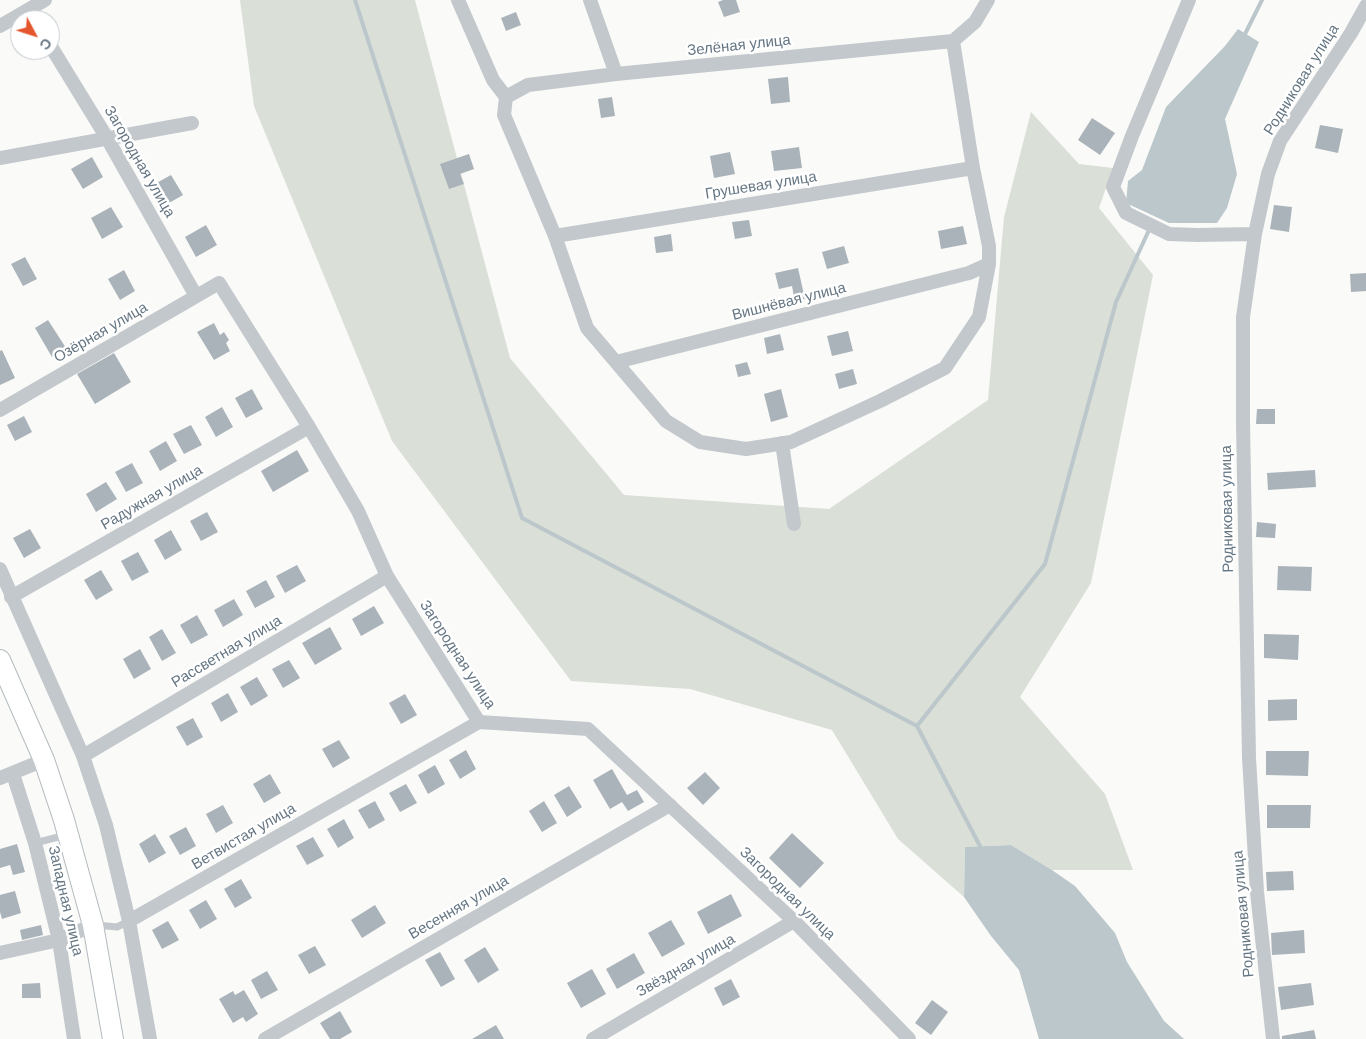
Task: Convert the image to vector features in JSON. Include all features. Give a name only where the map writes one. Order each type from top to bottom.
[{"type":"street","points":[[36,10],[45,0]]},
{"type":"street","points":[[458,0],[493,80],[506,96],[504,115],[555,236],[587,328],[666,421],[700,442],[746,449],[791,442],[880,401],[945,368],[979,317],[989,264],[988,246],[973,168],[953,41],[974,22],[988,0]]},
{"type":"street","points":[[590,0],[616,74]]},
{"type":"street","points":[[1189,0],[1132,136],[1113,187],[1126,212],[1169,234],[1255,234]]},
{"type":"street","name":"Родниковая улица","points":[[1274,1039],[1257,892],[1248,758],[1243,317],[1255,234],[1268,174],[1280,142],[1351,33],[1366,6]]},
{"type":"street","name":"Зелёная улица","points":[[506,96],[528,85],[616,74],[953,41]]},
{"type":"street","name":"Загородная улица","points":[[59,60],[107,138],[196,296]]},
{"type":"street","points":[[0,158],[192,123]]},
{"type":"street","name":"Грушевая улица","points":[[555,236],[973,168]]},
{"type":"street","name":"Вишнёвая улица","points":[[616,362],[969,273],[989,264]]},
{"type":"street","name":"Загородная улица","points":[[219,283],[358,511],[387,576],[479,722],[588,729],[794,921],[909,1039]]},
{"type":"street","name":"Озёрная улица","points":[[0,410],[219,283]]},
{"type":"street","name":"Радужная улица","points":[[11,597],[309,428]]},
{"type":"street","points":[[782,444],[794,524]]},
{"type":"street","points":[[0,570],[83,756],[106,826],[129,921],[150,1039]]},
{"type":"street","name":"Рассветная улица","points":[[83,756],[387,576]]},
{"type":"street","points":[[0,662],[44,760],[68,834],[93,925],[113,1039]]},
{"type":"street","name":"Ветвистая улица","points":[[129,921],[479,722]]},
{"type":"street","points":[[6,776],[44,760]]},
{"type":"street","name":"Западная улица","points":[[6,776],[35,843],[59,940],[74,1039]]},
{"type":"street","name":"Весенняя улица","points":[[265,1039],[670,805]]},
{"type":"street","name":"Звёздная улица","points":[[594,1039],[794,921]]},
{"type":"street","points":[[0,953],[59,940],[93,925]]},
{"type":"lane","points":[[35,843],[68,834]]},
{"type":"lane","points":[[93,925],[117,927],[129,921]]},
{"type":"shaded area","points":[[240,0],[415,0],[510,358],[624,495],[829,509],[988,400],[1004,217],[1031,112],[1079,164],[1113,168],[1099,208],[1153,275],[1091,583],[1020,697],[1105,794],[1133,870],[1052,870],[1011,845],[965,847],[964,897],[898,839],[832,730],[690,689],[571,681],[392,441],[254,106]]},
{"type":"shaded area","points":[[1238,29],[1259,42],[1225,119],[1237,174],[1227,208],[1217,223],[1169,223],[1126,203],[1128,181],[1142,170],[1166,107],[1225,46]]},
{"type":"shaded area","points":[[1011,845],[1075,886],[1115,933],[1127,962],[1164,1021],[1184,1039],[1039,1039],[1019,970],[991,936],[964,897],[965,847]]},
{"type":"building","points":[[736,0],[740,12],[724,17],[718,2]]},
{"type":"building","points":[[516,12],[521,25],[506,31],[501,18]]},
{"type":"building","points":[[788,77],[790,102],[771,104],[768,79]]},
{"type":"building","points":[[612,97],[615,116],[601,118],[598,99]]},
{"type":"building","points":[[1092,118],[1115,133],[1100,155],[1078,140]]},
{"type":"building","points":[[1320,125],[1343,129],[1338,153],[1315,148]]},
{"type":"building","points":[[799,147],[802,168],[774,171],[771,151]]},
{"type":"building","points":[[730,152],[735,174],[714,178],[710,156]]},
{"type":"building","points":[[469,154],[474,169],[460,174],[464,184],[449,189],[440,164]]},
{"type":"building","points":[[92,157],[103,177],[83,189],[71,169]]},
{"type":"building","points":[[171,175],[183,195],[162,207],[151,186]]},
{"type":"building","points":[[1274,205],[1292,207],[1289,232],[1270,229]]},
{"type":"building","points":[[111,207],[123,227],[102,239],[91,218]]},
{"type":"building","points":[[749,220],[752,236],[735,239],[732,222]]},
{"type":"building","points":[[206,225],[217,245],[196,257],[185,237]]},
{"type":"building","points":[[963,226],[967,244],[941,249],[938,231]]},
{"type":"building","points":[[671,234],[673,251],[656,253],[654,237]]},
{"type":"building","points":[[844,246],[849,263],[827,269],[822,252]]},
{"type":"building","points":[[25,257],[37,279],[23,286],[11,264]]},
{"type":"building","points":[[798,268],[805,299],[795,302],[792,286],[779,289],[775,273]]},
{"type":"building","points":[[124,270],[135,291],[120,300],[108,279]]},
{"type":"building","points":[[1366,273],[1366,291],[1351,292],[1350,274]]},
{"type":"building","points":[[48,320],[66,348],[52,357],[35,328]]},
{"type":"building","points":[[214,323],[220,335],[224,332],[229,340],[226,343],[230,351],[214,360],[197,332]]},
{"type":"building","points":[[848,331],[853,351],[832,356],[827,336]]},
{"type":"building","points":[[780,334],[784,350],[767,354],[764,338]]},
{"type":"building","points":[[2,350],[15,378],[0,385],[0,351]]},
{"type":"building","points":[[114,353],[131,382],[95,404],[77,374]]},
{"type":"building","points":[[747,362],[751,374],[738,377],[735,365]]},
{"type":"building","points":[[853,369],[857,384],[839,389],[835,374]]},
{"type":"building","points":[[252,389],[263,409],[246,418],[235,398]]},
{"type":"building","points":[[781,389],[788,417],[771,422],[764,394]]},
{"type":"building","points":[[222,407],[233,427],[216,437],[205,417]]},
{"type":"building","points":[[1257,409],[1275,409],[1275,424],[1256,424]]},
{"type":"building","points":[[24,416],[32,432],[15,441],[7,425]]},
{"type":"building","points":[[191,425],[202,445],[184,454],[173,434]]},
{"type":"building","points":[[166,441],[177,461],[160,471],[149,451]]},
{"type":"building","points":[[297,450],[309,471],[273,492],[261,471]]},
{"type":"building","points":[[132,463],[143,483],[126,492],[115,472]]},
{"type":"building","points":[[1315,470],[1316,487],[1268,490],[1267,473]]},
{"type":"building","points":[[106,482],[117,499],[96,512],[86,494]]},
{"type":"building","points":[[207,512],[218,532],[201,541],[190,521]]},
{"type":"building","points":[[1257,522],[1276,524],[1275,538],[1256,537]]},
{"type":"building","points":[[30,529],[41,548],[24,558],[13,538]]},
{"type":"building","points":[[171,530],[182,550],[165,560],[154,540]]},
{"type":"building","points":[[138,552],[149,572],[132,581],[121,561]]},
{"type":"building","points":[[297,565],[306,581],[285,593],[276,576]]},
{"type":"building","points":[[1278,566],[1312,567],[1311,591],[1277,590]]},
{"type":"building","points":[[101,570],[113,590],[96,600],[84,580]]},
{"type":"building","points":[[266,580],[275,597],[255,608],[246,591]]},
{"type":"building","points":[[234,599],[243,615],[223,627],[214,610]]},
{"type":"building","points":[[374,606],[384,623],[361,636],[352,619]]},
{"type":"building","points":[[197,615],[208,635],[191,644],[180,625]]},
{"type":"building","points":[[330,627],[342,649],[315,665],[302,643]]},
{"type":"building","points":[[162,629],[176,653],[162,661],[149,637]]},
{"type":"building","points":[[1264,634],[1299,635],[1298,660],[1264,658]]},
{"type":"building","points":[[140,649],[151,669],[134,679],[123,659]]},
{"type":"building","points":[[289,660],[300,678],[283,688],[272,669]]},
{"type":"building","points":[[257,677],[268,696],[251,706],[240,687]]},
{"type":"building","points":[[228,693],[238,712],[221,722],[211,703]]},
{"type":"building","points":[[405,694],[417,715],[401,724],[389,703]]},
{"type":"building","points":[[1297,699],[1297,720],[1268,721],[1268,700]]},
{"type":"building","points":[[193,718],[203,737],[187,746],[176,727]]},
{"type":"building","points":[[339,740],[350,758],[333,768],[322,749]]},
{"type":"building","points":[[466,750],[476,769],[460,779],[449,760]]},
{"type":"building","points":[[1266,751],[1309,751],[1308,776],[1266,775]]},
{"type":"building","points":[[435,765],[445,784],[428,794],[418,775]]},
{"type":"building","points":[[612,769],[627,795],[637,790],[644,802],[628,811],[622,802],[610,809],[593,780]]},
{"type":"building","points":[[705,772],[720,788],[703,805],[687,788]]},
{"type":"building","points":[[270,774],[281,793],[264,803],[253,784]]},
{"type":"building","points":[[406,784],[417,803],[400,812],[389,793]]},
{"type":"building","points":[[569,786],[582,807],[567,817],[554,795]]},
{"type":"building","points":[[375,801],[385,820],[369,829],[358,810]]},
{"type":"building","points":[[544,801],[557,823],[542,832],[529,811]]},
{"type":"building","points":[[223,805],[233,823],[216,833],[206,814]]},
{"type":"building","points":[[1267,805],[1311,805],[1310,828],[1267,828]]},
{"type":"building","points":[[344,819],[354,838],[338,848],[327,829]]},
{"type":"building","points":[[186,827],[196,846],[180,855],[169,836]]},
{"type":"building","points":[[792,833],[824,863],[800,888],[769,858]]},
{"type":"building","points":[[155,834],[166,853],[149,863],[139,844]]},
{"type":"building","points":[[313,837],[324,856],[307,865],[296,846]]},
{"type":"building","points":[[17,844],[25,872],[13,875],[10,865],[0,868],[0,849]]},
{"type":"building","points":[[1293,871],[1294,890],[1267,891],[1266,872]]},
{"type":"building","points":[[241,879],[252,898],[235,908],[224,889]]},
{"type":"building","points":[[15,891],[21,913],[2,919],[0,895]]},
{"type":"building","points":[[731,894],[742,916],[708,934],[697,912]]},
{"type":"building","points":[[206,900],[217,919],[200,929],[189,910]]},
{"type":"building","points":[[375,905],[386,923],[362,938],[351,920]]},
{"type":"building","points":[[671,920],[685,944],[662,957],[648,933]]},
{"type":"building","points":[[168,921],[179,940],[162,949],[152,930]]},
{"type":"building","points":[[41,925],[43,935],[22,940],[20,930]]},
{"type":"building","points":[[1304,930],[1305,953],[1272,955],[1271,933]]},
{"type":"building","points":[[315,946],[326,965],[309,974],[298,955]]},
{"type":"building","points":[[485,947],[499,970],[478,983],[464,960]]},
{"type":"building","points":[[440,952],[455,979],[441,987],[425,960]]},
{"type":"building","points":[[634,953],[645,973],[617,989],[606,969]]},
{"type":"building","points":[[592,969],[606,994],[581,1008],[567,983]]},
{"type":"building","points":[[267,971],[278,990],[261,999],[251,980]]},
{"type":"building","points":[[731,979],[740,997],[723,1006],[714,988]]},
{"type":"building","points":[[40,983],[41,998],[22,998],[22,984]]},
{"type":"building","points":[[1311,983],[1314,1005],[1281,1010],[1278,987]]},
{"type":"building","points":[[244,990],[258,1014],[246,1022],[243,1017],[233,1023],[219,999],[233,991],[235,995]]},
{"type":"building","points":[[932,1000],[948,1012],[931,1035],[915,1023]]},
{"type":"building","points":[[340,1011],[352,1032],[340,1039],[330,1039],[320,1023]]},
{"type":"building","points":[[496,1025],[504,1039],[472,1039]]},
{"type":"building","points":[[1314,1030],[1316,1039],[1282,1039],[1282,1036]]},
{"type":"waterway","points":[[355,0],[522,518],[917,726],[982,850]]},
{"type":"waterway","points":[[1244,36],[1262,0]]},
{"type":"waterway","points":[[917,726],[1045,564],[1116,302],[1149,230]]}]
